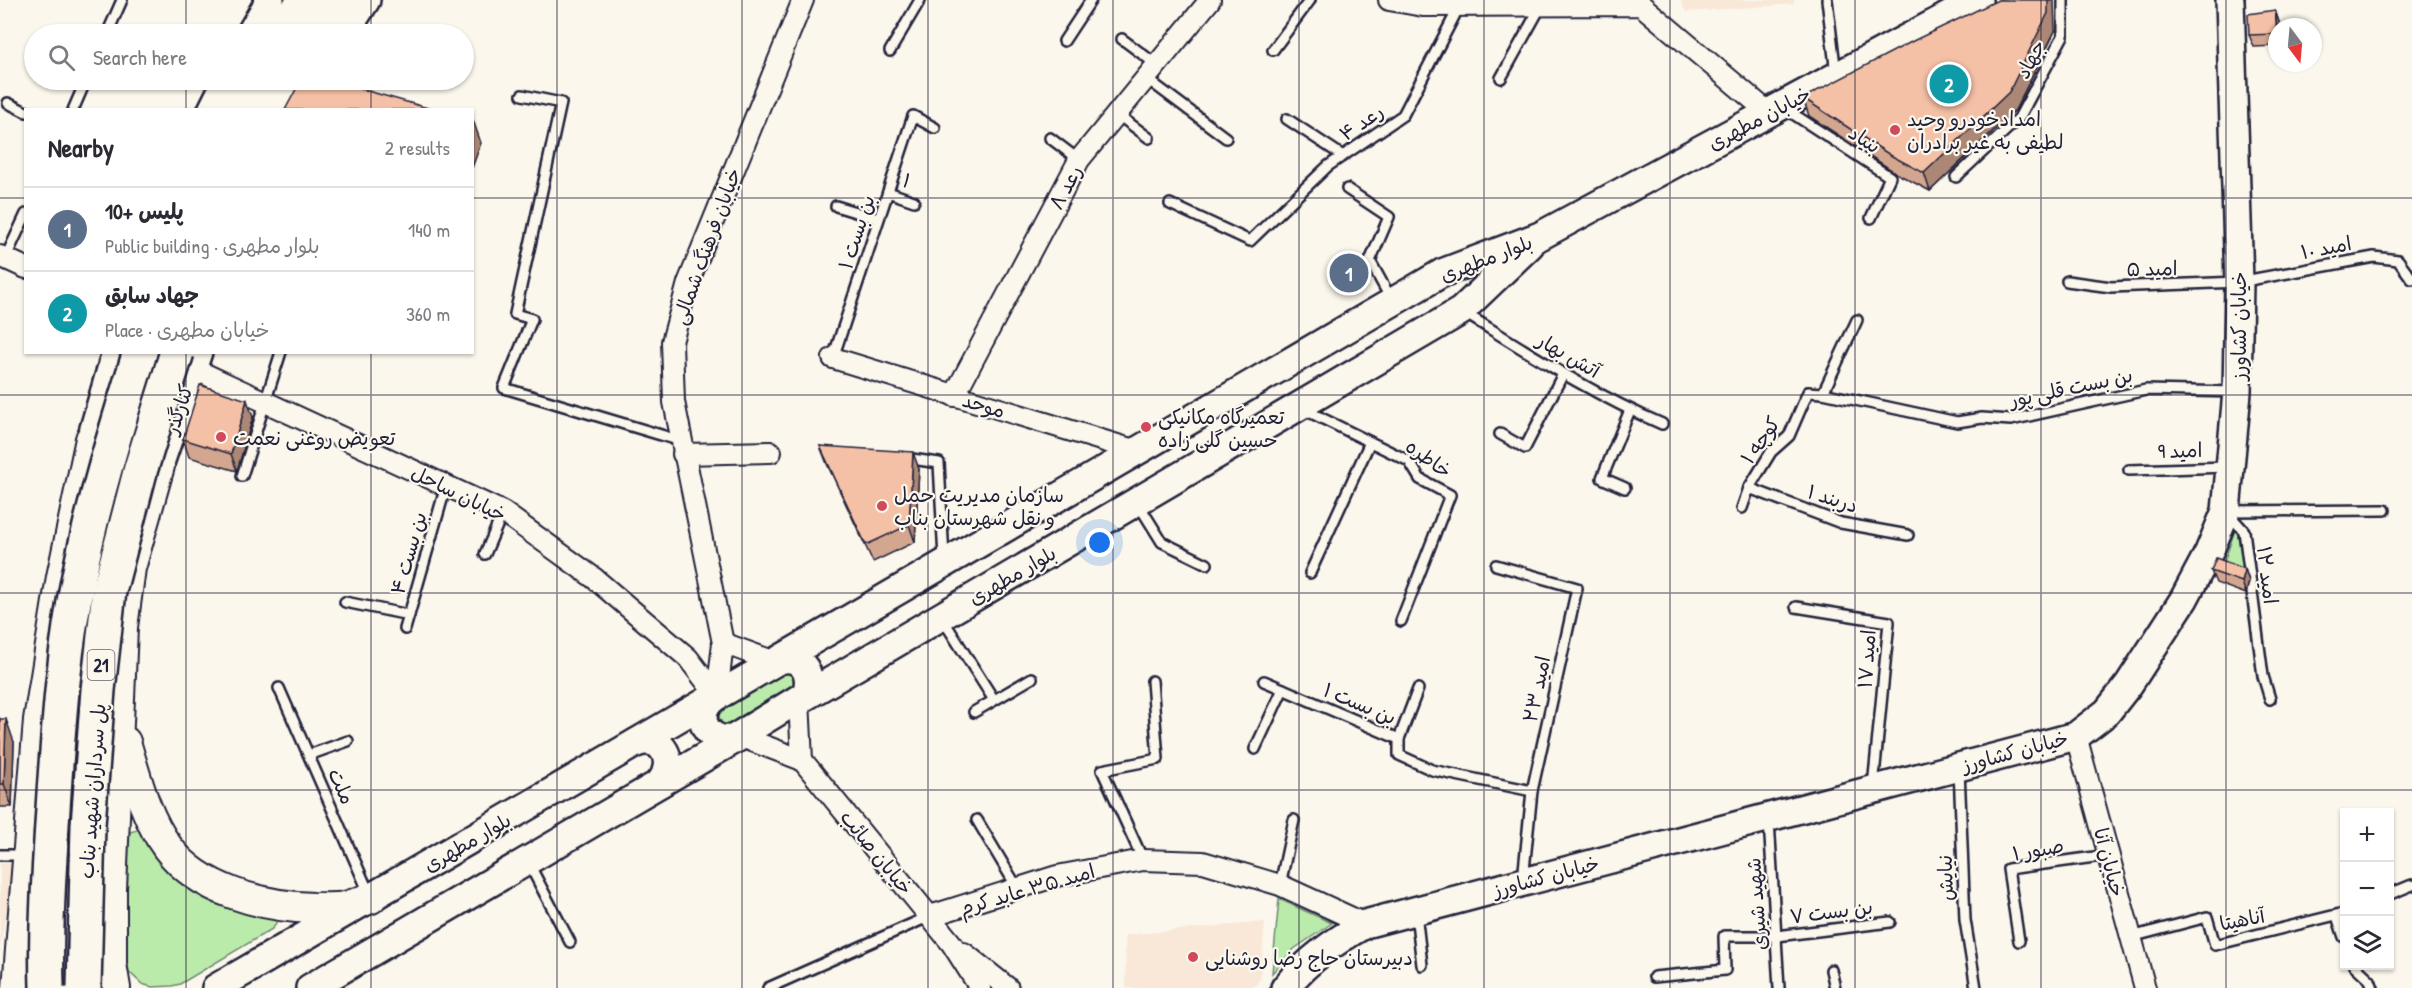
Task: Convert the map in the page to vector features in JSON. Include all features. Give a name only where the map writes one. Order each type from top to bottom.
[{"type":"highway","points":[[289,24],[304,0]]},
{"type":"highway","points":[[321,24],[335,0]]},
{"type":"highway","points":[[241,108],[251,90]]},
{"type":"highway","points":[[272,108],[283,90]]},
{"type":"highway","name":"پل سرداران شهید بناب","points":[[47,988],[52,829],[61,693],[69,634],[78,578],[94,509],[139,354]]},
{"type":"highway","name":"پل سرداران شهید بناب","points":[[84,988],[88,825],[98,690],[109,591],[141,468],[190,356]]},
{"type":"main road","points":[[256,24],[270,0]]},
{"type":"main road","points":[[350,24],[366,0]]},
{"type":"main road","name":"خیابان کشاورز","points":[[1286,988],[1299,972],[1327,947],[1365,924],[2076,736],[2107,712],[2129,684],[2184,599],[2209,552],[2226,511],[2237,392],[2238,282],[2230,0]]},
{"type":"main road","name":"خیابان مطهری","points":[[1540,236],[1837,76],[1967,3]]},
{"type":"main road","points":[[213,108],[221,90]]},
{"type":"main road","points":[[299,108],[309,90]]},
{"type":"main road","name":"بلوار مطهری","points":[[216,988],[1442,273],[1540,236]]},
{"type":"main road","name":"بلوار مطهری","points":[[740,736],[1451,317],[1540,236]]},
{"type":"main road","points":[[1420,286],[1434,283],[1441,286],[1451,298],[1451,317]]},
{"type":"main road","points":[[18,988],[14,855],[62,576],[91,439],[115,354]]},
{"type":"main road","name":"کنارگذر","points":[[159,466],[190,356]]},
{"type":"main road","name":"21","points":[[115,988],[111,964],[111,889],[122,627],[130,568],[159,466]]},
{"type":"main road","points":[[849,619],[839,630],[840,646],[844,652],[858,660],[872,657]]},
{"type":"main road","points":[[775,662],[782,658],[790,658],[804,666],[810,680],[809,687],[799,700]]},
{"type":"main road","points":[[717,696],[705,707],[703,714],[706,729],[711,735],[725,740],[740,736]]},
{"type":"main road","points":[[118,721],[151,817],[167,846],[183,864],[209,881],[240,895],[286,906],[344,908],[371,898]]},
{"type":"main road","points":[[325,984],[527,861],[740,736]]},
{"type":"main road","points":[[636,743],[650,741],[663,749],[669,764],[660,783]]},
{"type":"street","name":"خیابان فرهنگ شمالی","points":[[717,696],[723,643],[674,402],[672,342],[688,283],[803,0]]},
{"type":"street","name":"رعد ۸","points":[[954,396],[1079,160],[1210,0]]},
{"type":"street","points":[[1389,0],[1423,6],[1459,7],[1641,2],[1775,109]]},
{"type":"street","points":[[3,257],[24,267]]},
{"type":"street","name":"خیابان ساحل","points":[[190,356],[264,403],[503,512],[594,578],[688,658],[717,696]]},
{"type":"street","name":"موحد","points":[[833,358],[1137,451]]},
{"type":"street","points":[[682,447],[771,452]]},
{"type":"street","points":[[723,643],[775,662]]},
{"type":"street","points":[[799,700],[802,760]]},
{"type":"street","name":"خیابان صائب","points":[[740,736],[802,760],[952,944],[980,988]]},
{"type":"street","name":"خیابان آنا","points":[[2076,736],[2145,988]]},
{"type":"street","name":"امید ۳۵ عابد کرم","points":[[930,916],[1057,876],[1143,860],[1203,862],[1280,885],[1365,924]]},
{"type":"street","name":"خیابان صائب","points":[[952,944],[1008,988]]},
{"type":"lane","points":[[111,24],[122,0]]},
{"type":"lane","points":[[890,51],[920,0]]},
{"type":"lane","points":[[1065,41],[1091,0]]},
{"type":"lane","points":[[1273,50],[1310,0]]},
{"type":"lane","points":[[1827,0],[1837,76]]},
{"type":"lane","name":"جهاد","points":[[1956,177],[2019,118],[2063,36],[2063,0]]},
{"type":"lane","points":[[1501,78],[1542,4]]},
{"type":"lane","name":"رعد ۴","points":[[1170,204],[1250,241],[1328,166],[1403,115],[1459,7]]},
{"type":"lane","points":[[1122,39],[1151,71],[1226,138]]},
{"type":"lane","points":[[74,108],[82,90]]},
{"type":"lane","points":[[522,95],[561,103],[514,314],[532,319],[504,388],[682,447]]},
{"type":"lane","points":[[8,103],[24,111]]},
{"type":"lane","name":"بنیاد","points":[[1775,109],[1890,177],[1871,218]]},
{"type":"lane","points":[[1117,114],[1149,138]]},
{"type":"lane","name":"بن بست ۱","points":[[833,358],[913,116],[935,128]]},
{"type":"lane","points":[[1287,119],[1343,156]]},
{"type":"lane","points":[[1050,138],[1079,160]]},
{"type":"lane","points":[[1347,189],[1389,217],[1370,261],[1393,302]]},
{"type":"lane","name":"۱","points":[[888,192],[914,201]]},
{"type":"lane","points":[[836,206],[878,219]]},
{"type":"lane","points":[[3,257],[24,218]]},
{"type":"lane","name":"امید ۱۰","points":[[2238,282],[2374,256],[2398,260],[2412,279]]},
{"type":"lane","name":"امید ۵","points":[[2067,281],[2110,286],[2238,282]]},
{"type":"lane","name":"آتش بهار","points":[[1451,317],[1630,410],[1662,424]]},
{"type":"lane","points":[[1823,393],[1857,320]]},
{"type":"lane","points":[[242,476],[280,354]]},
{"type":"lane","points":[[1500,434],[1525,448],[1563,374]]},
{"type":"lane","name":"بن بست قلی پور","points":[[1808,392],[1823,393],[1957,422],[1982,418],[2011,420],[2146,390],[2237,392]]},
{"type":"lane","name":"کوچه ۱","points":[[1742,508],[1749,488],[1771,452],[1789,436],[1808,392]]},
{"type":"lane","name":"خاطره","points":[[1298,406],[1409,461],[1419,478],[1450,495],[1401,621]]},
{"type":"lane","points":[[1625,488],[1602,478],[1630,410]]},
{"type":"lane","points":[[1310,573],[1370,442]]},
{"type":"lane","points":[[897,457],[939,464],[945,563]]},
{"type":"lane","name":"امید 9","points":[[2129,470],[2231,466]]},
{"type":"lane","name":"بن بست ۴","points":[[405,629],[446,486]]},
{"type":"lane","name":"دربند ۱","points":[[1749,488],[1841,523],[1908,535]]},
{"type":"lane","points":[[1137,501],[1162,543],[1207,564]]},
{"type":"lane","points":[[2226,511],[2385,510]]},
{"type":"lane","name":"امید ۱۲","points":[[2226,511],[2244,531],[2263,676],[2270,699]]},
{"type":"lane","points":[[485,554],[503,512]]},
{"type":"lane","name":"امید ۲۳","points":[[1496,565],[1576,588],[1533,791],[1523,882]]},
{"type":"lane","points":[[345,602],[409,615]]},
{"type":"lane","name":"امید ۱۷","points":[[1796,607],[1890,622],[1873,790]]},
{"type":"lane","points":[[941,616],[994,700]]},
{"type":"lane","points":[[974,712],[1032,678]]},
{"type":"lane","points":[[1143,860],[1102,770],[1158,759],[1152,681]]},
{"type":"lane","name":"بن بست ۱","points":[[1264,681],[1399,739],[1399,755],[1432,770],[1533,791]]},
{"type":"lane","name":"ملت","points":[[279,688],[371,898]]},
{"type":"lane","points":[[1254,749],[1283,689]]},
{"type":"lane","points":[[1399,739],[1418,689]]},
{"type":"lane","points":[[309,755],[348,741]]},
{"type":"lane","name":"نیایش","points":[[1959,766],[1965,920],[1976,988]]},
{"type":"lane","name":"شهید شیری","points":[[1769,817],[1779,988]]},
{"type":"lane","points":[[977,820],[1018,889]]},
{"type":"lane","points":[[1280,885],[1294,820]]},
{"type":"lane","name":"صبور ۱","points":[[2019,941],[2007,869],[2109,855]]},
{"type":"lane","points":[[527,861],[570,942]]},
{"type":"lane","points":[[2394,892],[2412,885]]},
{"type":"lane","points":[[1416,911],[1422,965]]},
{"type":"lane","name":"آناهیتا","points":[[2131,937],[2207,917],[2215,945],[2340,914]]},
{"type":"lane","points":[[768,988],[930,916]]},
{"type":"lane","name":"بن بست ۷","points":[[1654,977],[1725,970],[1724,936],[1777,936],[1890,922]]},
{"type":"lane","points":[[1831,970],[1835,988]]},
{"type":"lane","points":[[2359,970],[2370,981],[2373,988]]},
{"type":"shaded area","points":[[1680,0],[1794,0],[1794,4],[1686,12]]},
{"type":"shaded area","points":[[0,863],[12,863],[12,874],[0,949]]},
{"type":"shaded area","name":"دبیرستان حاج رضا روشنایی","points":[[1265,922],[1260,979],[1253,988],[1126,988],[1125,935]]},
{"type":"green space","points":[[2236,527],[2247,577],[2222,568]]},
{"type":"green space","points":[[788,672],[795,686],[728,728],[721,721],[720,708],[771,675]]},
{"type":"green space","points":[[140,829],[275,917],[276,924],[272,929],[180,984],[152,987],[142,984],[129,972],[126,954],[128,837],[130,832]]},
{"type":"green space","points":[[1279,899],[1332,923],[1294,949],[1272,973]]},
{"type":"building","points":[[1998,0],[2048,0],[2048,13],[2009,92],[1924,173],[1890,155],[1803,98],[1915,40]]},
{"type":"building","points":[[2275,10],[2276,18],[2268,18],[2268,34],[2249,35],[2248,14]]},
{"type":"building","points":[[296,90],[364,90],[428,108],[286,108]]},
{"type":"building","points":[[200,385],[247,400],[231,454],[183,439]]},
{"type":"building","name":"سازمان مدیریت حمل و نقل شهرستان بناب","points":[[820,446],[913,452],[909,525],[866,545]]},
{"type":"building","points":[[2216,558],[2245,569],[2242,582],[2211,571]]},
{"type":"building","points":[[0,719],[6,719],[4,784],[0,784]]},
{"type":"place","name":"جهاد سابق","points":[[1949,84]]},
{"type":"place","name":"امدادخودرو وحید لطیفی به غیر برادران","points":[[1895,130]]},
{"type":"place","name":"پلیس +10","points":[[1349,273]]},
{"type":"place","name":"تعمیرگاه مکانیکی حسین گلی زاده","points":[[1146,427]]},
{"type":"place","name":"تعویض روغنی نعمت","points":[[221,437]]},
{"type":"place","name":"سازمان مدیریت حمل و نقل شهرستان بناب","points":[[882,506]]},
{"type":"place","name":"دبیرستان حاج رضا روشنایی","points":[[1193,957]]}]
